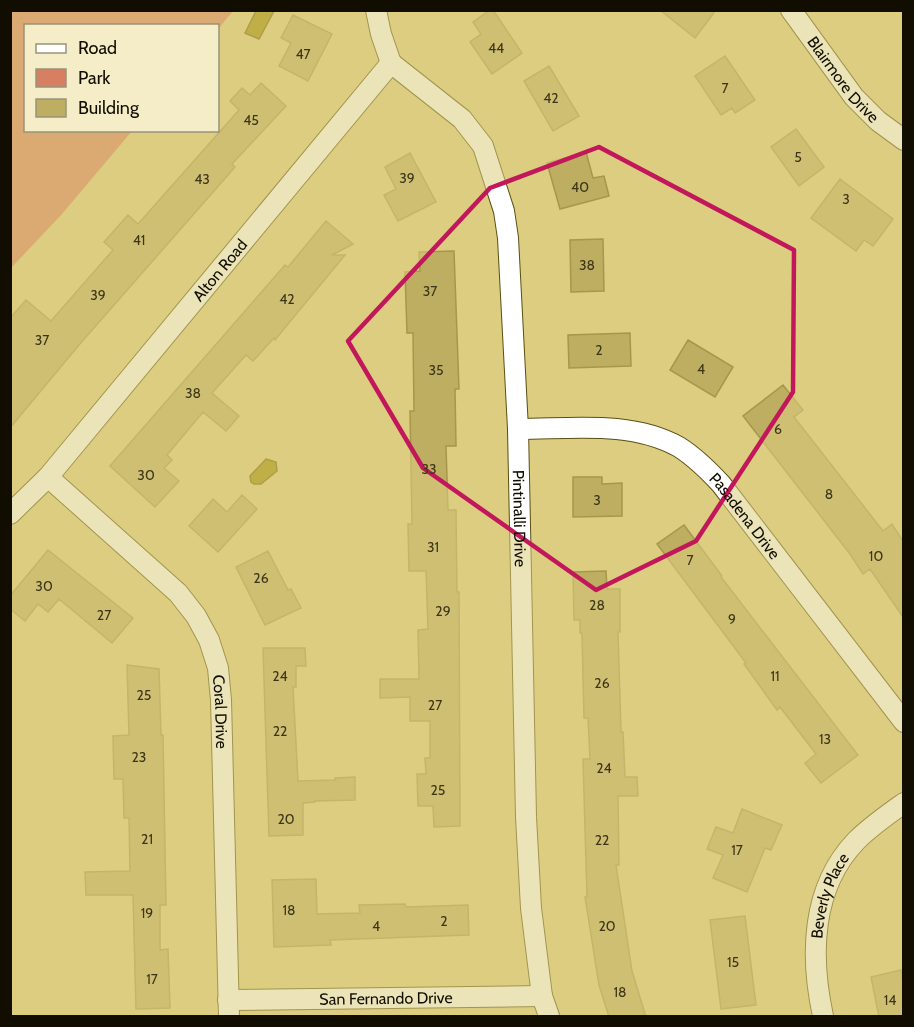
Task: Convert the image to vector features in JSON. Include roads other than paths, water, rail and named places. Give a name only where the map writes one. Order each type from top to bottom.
[{"type":"street","points":[[376,10],[391,63]]},
{"type":"street","name":"Blairmore Drive","points":[[791,10],[854,97],[878,121],[903,140]]},
{"type":"street","name":"Pintinalli Drive","points":[[391,63],[462,119],[483,146],[504,211],[508,238],[518,429],[526,818],[531,908],[542,996],[549,1017]]},
{"type":"street","name":"Alton Road","points":[[10,514],[48,477],[391,63]]},
{"type":"street","name":"Pasadena Drive","points":[[518,429],[623,429],[652,435],[679,447],[701,462],[721,484],[903,722]]},
{"type":"street","name":"Coral Drive","points":[[48,477],[178,593],[196,616],[209,640],[218,668],[221,700],[228,1008]]},
{"type":"street","name":"Beverly Place","points":[[823,1017],[815,949],[817,920],[824,894],[836,867],[855,842],[903,803]]},
{"type":"street","name":"San Fernando Drive","points":[[228,1008],[542,996]]}]
